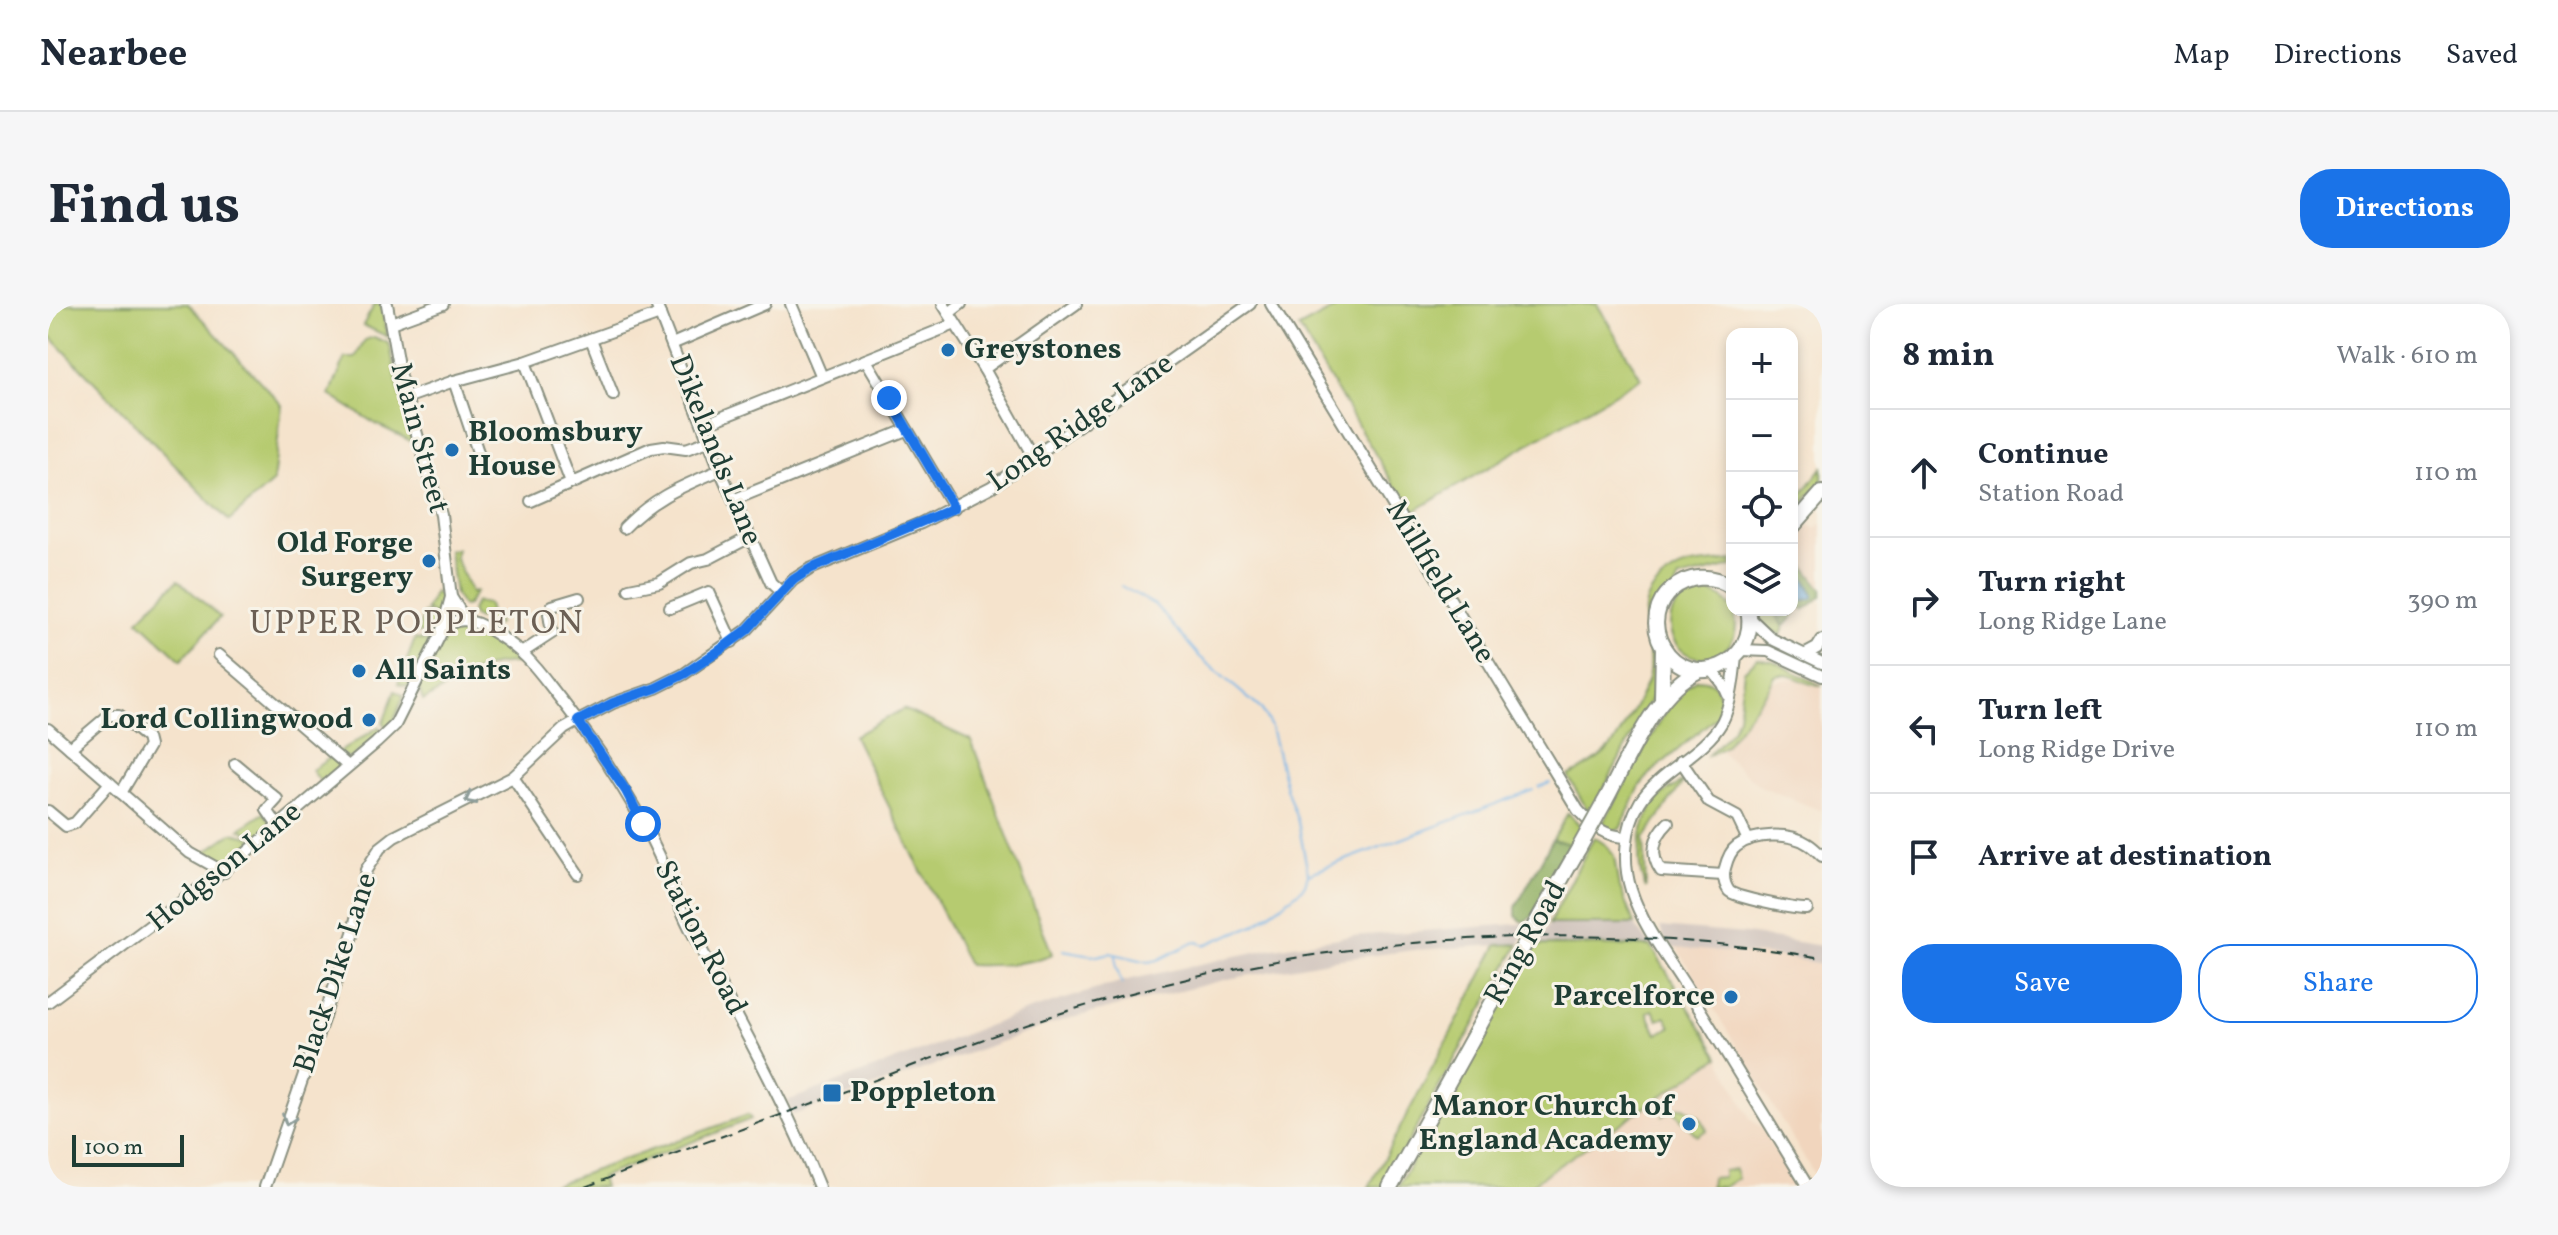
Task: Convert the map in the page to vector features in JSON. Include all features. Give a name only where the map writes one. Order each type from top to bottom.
[{"type":"highway","points":[[1798,520],[1822,493]]},
{"type":"highway","points":[[1713,578],[1726,574]]},
{"type":"highway","points":[[1713,578],[1726,584]]},
{"type":"highway","name":"Ring Road","points":[[1662,699],[1663,647],[1657,619],[1662,601],[1668,592],[1684,581],[1713,578]]},
{"type":"highway","points":[[1738,654],[1747,640],[1749,616]]},
{"type":"highway","points":[[1663,647],[1675,661],[1706,670]]},
{"type":"highway","name":"Ring Road","points":[[1390,1187],[1662,699],[1679,682],[1724,665],[1738,654]]},
{"type":"street","name":"Main Street","points":[[387,304],[406,398],[441,515],[451,597]]},
{"type":"street","points":[[391,323],[443,304]]},
{"type":"street","points":[[672,344],[746,308],[765,304]]},
{"type":"street","points":[[791,304],[822,377]]},
{"type":"street","points":[[961,304],[946,308],[1034,458]]},
{"type":"street","points":[[984,369],[1076,304]]},
{"type":"street","name":"Long Ridge Lane","points":[[578,721],[684,674],[747,630],[781,592],[810,569],[954,508],[1034,458],[1250,304]]},
{"type":"street","name":"Millfield Lane","points":[[1271,304],[1578,810],[1602,832],[1614,837],[1627,837]]},
{"type":"street","points":[[406,398],[591,339],[658,309]]},
{"type":"street","name":"Dikelands Lane","points":[[658,309],[733,500],[771,583],[781,592]]},
{"type":"street","points":[[703,425],[955,324]]},
{"type":"street","points":[[591,339],[613,395]]},
{"type":"street","points":[[866,360],[954,508]]},
{"type":"street","points":[[525,362],[571,483]]},
{"type":"street","points":[[454,381],[480,458]]},
{"type":"street","points":[[733,500],[906,430]]},
{"type":"street","points":[[531,501],[651,448],[686,449],[708,441]]},
{"type":"street","points":[[624,528],[645,507],[669,492],[720,470]]},
{"type":"street","points":[[629,589],[659,583],[691,563],[708,559],[750,537]]},
{"type":"street","points":[[670,608],[709,592],[732,642]]},
{"type":"street","points":[[442,631],[456,620],[465,619],[451,597]]},
{"type":"street","points":[[442,631],[451,597]]},
{"type":"street","points":[[523,652],[552,633],[549,614],[552,606],[579,598]]},
{"type":"street","points":[[1752,616],[1764,634],[1822,663]]},
{"type":"street","name":"Station Road","points":[[465,619],[484,627],[533,662],[626,791],[690,929],[764,1066],[819,1187]]},
{"type":"street","name":"Hodgson Lane","points":[[48,1002],[224,872],[395,725],[442,631]]},
{"type":"street","points":[[1804,655],[1817,648],[1822,640]]},
{"type":"street","points":[[1808,1187],[1639,908],[1631,890],[1627,867],[1627,837],[1642,800],[1655,783],[1721,723],[1738,654],[1768,651],[1822,676]]},
{"type":"street","points":[[219,655],[348,766]]},
{"type":"street","points":[[1706,670],[1728,695]]},
{"type":"street","points":[[70,748],[109,715],[119,715],[147,738],[149,746],[121,793]]},
{"type":"street","name":"Black Dike Lane","points":[[265,1187],[353,933],[366,870],[380,848],[394,837],[513,777],[564,729],[578,721]]},
{"type":"street","points":[[49,733],[190,853],[224,872]]},
{"type":"street","points":[[1681,761],[1709,802],[1737,817],[1748,840]]},
{"type":"street","points":[[235,764],[277,799],[267,810],[278,826]]},
{"type":"street","points":[[513,777],[578,874]]},
{"type":"street","points":[[48,811],[66,826],[75,823],[110,783]]},
{"type":"street","points":[[1668,823],[1655,842],[1653,855],[1661,871],[1723,875]]},
{"type":"street","points":[[1804,906],[1734,895],[1726,887],[1723,875],[1731,852],[1748,840],[1784,836],[1809,844],[1822,856]]},
{"type":"shaded area","points":[[1822,523],[1822,589],[1798,558],[1798,540],[1809,525],[1816,529]]},
{"type":"shaded area","points":[[1822,651],[1822,811],[1760,786],[1721,752],[1773,682],[1798,678],[1807,681]]},
{"type":"shaded area","points":[[1531,923],[1519,944],[1414,950],[1333,960],[1228,979],[1063,1020],[793,1115],[787,1101],[1027,1011],[1123,981],[1268,949],[1352,936]]},
{"type":"shaded area","points":[[1549,924],[1634,924],[1651,946],[1537,945]]},
{"type":"shaded area","points":[[1660,927],[1746,934],[1822,946],[1822,964],[1775,956],[1674,948],[1666,942]]},
{"type":"shaded area","points":[[1677,948],[1775,956],[1822,964],[1822,1187]]},
{"type":"shaded area","name":"Manor Church of England Academy","points":[[1719,1057],[1751,1120],[1761,1127],[1793,1184],[1789,1187],[1527,1187]]},
{"type":"green space","points":[[48,304],[188,304],[282,405],[273,482],[229,521],[48,334]]},
{"type":"green space","points":[[375,304],[381,304],[388,337],[363,325]]},
{"type":"green space","points":[[1343,304],[1597,304],[1641,378],[1411,513],[1299,328]]},
{"type":"green space","points":[[374,337],[390,346],[400,396],[415,443],[376,424],[330,395],[345,358],[355,358],[365,340]]},
{"type":"green space","points":[[1822,468],[1822,481],[1798,509],[1798,499]]},
{"type":"green space","points":[[457,549],[455,557],[471,593],[476,592],[467,605],[462,606],[455,595],[449,550]]},
{"type":"green space","points":[[1798,558],[1822,589],[1822,596],[1798,611],[1798,604],[1812,598],[1813,593],[1798,566]]},
{"type":"green space","points":[[1726,561],[1726,567],[1679,579],[1652,635],[1657,666],[1652,697],[1590,815],[1568,776],[1609,749],[1626,724],[1649,673],[1645,608],[1649,596],[1657,584],[1672,573],[1693,565]]},
{"type":"green space","points":[[178,580],[220,617],[181,660],[138,620]]},
{"type":"green space","points":[[435,592],[444,599],[440,617],[426,610]]},
{"type":"green space","points":[[1697,592],[1709,592],[1721,597],[1726,602],[1726,616],[1735,616],[1736,631],[1731,643],[1721,653],[1709,658],[1697,658],[1685,653],[1675,643],[1670,631],[1670,619],[1675,607],[1685,597]]},
{"type":"green space","points":[[476,602],[488,604],[490,614],[498,623],[493,627],[484,622],[487,617],[482,614],[478,619],[473,616],[471,610]]},
{"type":"green space","points":[[424,613],[441,619],[435,633],[417,633]]},
{"type":"green space","points":[[1759,616],[1776,616],[1784,627],[1781,635],[1762,625]]},
{"type":"green space","points":[[1778,616],[1794,616],[1784,627]]},
{"type":"green space","points":[[455,624],[484,633],[525,662],[494,665],[472,673],[423,701],[418,686],[444,633]]},
{"type":"green space","points":[[415,639],[432,643],[409,687],[398,684]]},
{"type":"green space","points":[[1757,658],[1773,661],[1822,686],[1789,675],[1775,676],[1725,746],[1706,757],[1732,730],[1738,716],[1744,671]]},
{"type":"green space","points":[[1697,679],[1710,682],[1718,690],[1718,715],[1650,774],[1640,786],[1620,829],[1612,831],[1601,826],[1671,702],[1683,688]]},
{"type":"green space","points":[[395,691],[404,696],[394,720],[386,727],[383,723]]},
{"type":"green space","points":[[903,709],[971,740],[1052,954],[1022,963],[968,965],[854,736]]},
{"type":"green space","points":[[379,727],[382,732],[350,759],[338,753]]},
{"type":"green space","points":[[333,756],[340,767],[322,784],[312,770]]},
{"type":"green space","points":[[1686,782],[1644,839],[1646,888],[1639,853],[1648,816],[1661,796]]},
{"type":"green space","points":[[264,813],[273,826],[259,838],[240,829]]},
{"type":"green space","points":[[1568,813],[1582,827],[1574,846],[1553,839]]},
{"type":"green space","points":[[232,833],[254,841],[227,863],[202,854]]},
{"type":"green space","points":[[1594,837],[1606,845],[1614,856],[1618,882],[1634,924],[1549,924]]},
{"type":"green space","points":[[1553,839],[1574,846],[1532,917],[1523,922],[1516,916],[1516,907]]},
{"type":"green space","points":[[1519,944],[1383,1187],[1369,1187],[1497,945]]},
{"type":"green space","points":[[1537,945],[1651,946],[1719,1057],[1527,1187],[1398,1187]],"holes":[[[1653,1010],[1658,1020],[1666,1017],[1671,1027],[1657,1034],[1647,1012]]]},
{"type":"green space","points":[[1684,1107],[1699,1116],[1707,1130],[1697,1136],[1673,1110],[1662,1117],[1672,1109]]},
{"type":"green space","points":[[748,1115],[751,1119],[601,1177],[604,1187],[548,1187]]},
{"type":"green space","points":[[1735,1169],[1738,1178],[1724,1187],[1710,1187],[1711,1178],[1723,1177],[1723,1171]]},
{"type":"water","points":[[1798,565],[1814,596],[1798,604]]},
{"type":"waterway","points":[[1121,586],[1155,605],[1200,657],[1262,710],[1271,727],[1298,822],[1308,873]]},
{"type":"waterway","points":[[1539,787],[1550,783]]},
{"type":"waterway","points":[[1063,950],[1097,956],[1110,953],[1149,962],[1192,943],[1204,945],[1254,925],[1297,893],[1305,885],[1308,874],[1533,790]]},
{"type":"waterway","points":[[1116,955],[1116,967],[1122,984]]},
{"type":"railway","points":[[585,1187],[1034,1022],[1181,981],[1271,962],[1363,948],[1547,936],[1639,938],[1731,945],[1822,958]]},
{"type":"place","name":"Greystones","points":[[948,350]]},
{"type":"place","name":"Bloomsbury House","points":[[452,450]]},
{"type":"place","name":"Old Forge Surgery","points":[[429,561]]},
{"type":"place","name":"All Saints","points":[[359,671]]},
{"type":"place","name":"Lord Collingwood","points":[[369,720]]},
{"type":"place","name":"Parcelforce","points":[[1731,997]]},
{"type":"place","name":"Poppleton","points":[[832,1093]]},
{"type":"place","name":"Manor Church of England Academy","points":[[1689,1124]]},
{"type":"district","name":"UPPER POPPLETON","points":[[417,624]]},
{"type":"route","points":[[643,824],[626,791],[578,721],[684,674],[747,630],[793,580],[810,569],[954,508],[889,398]]}]
